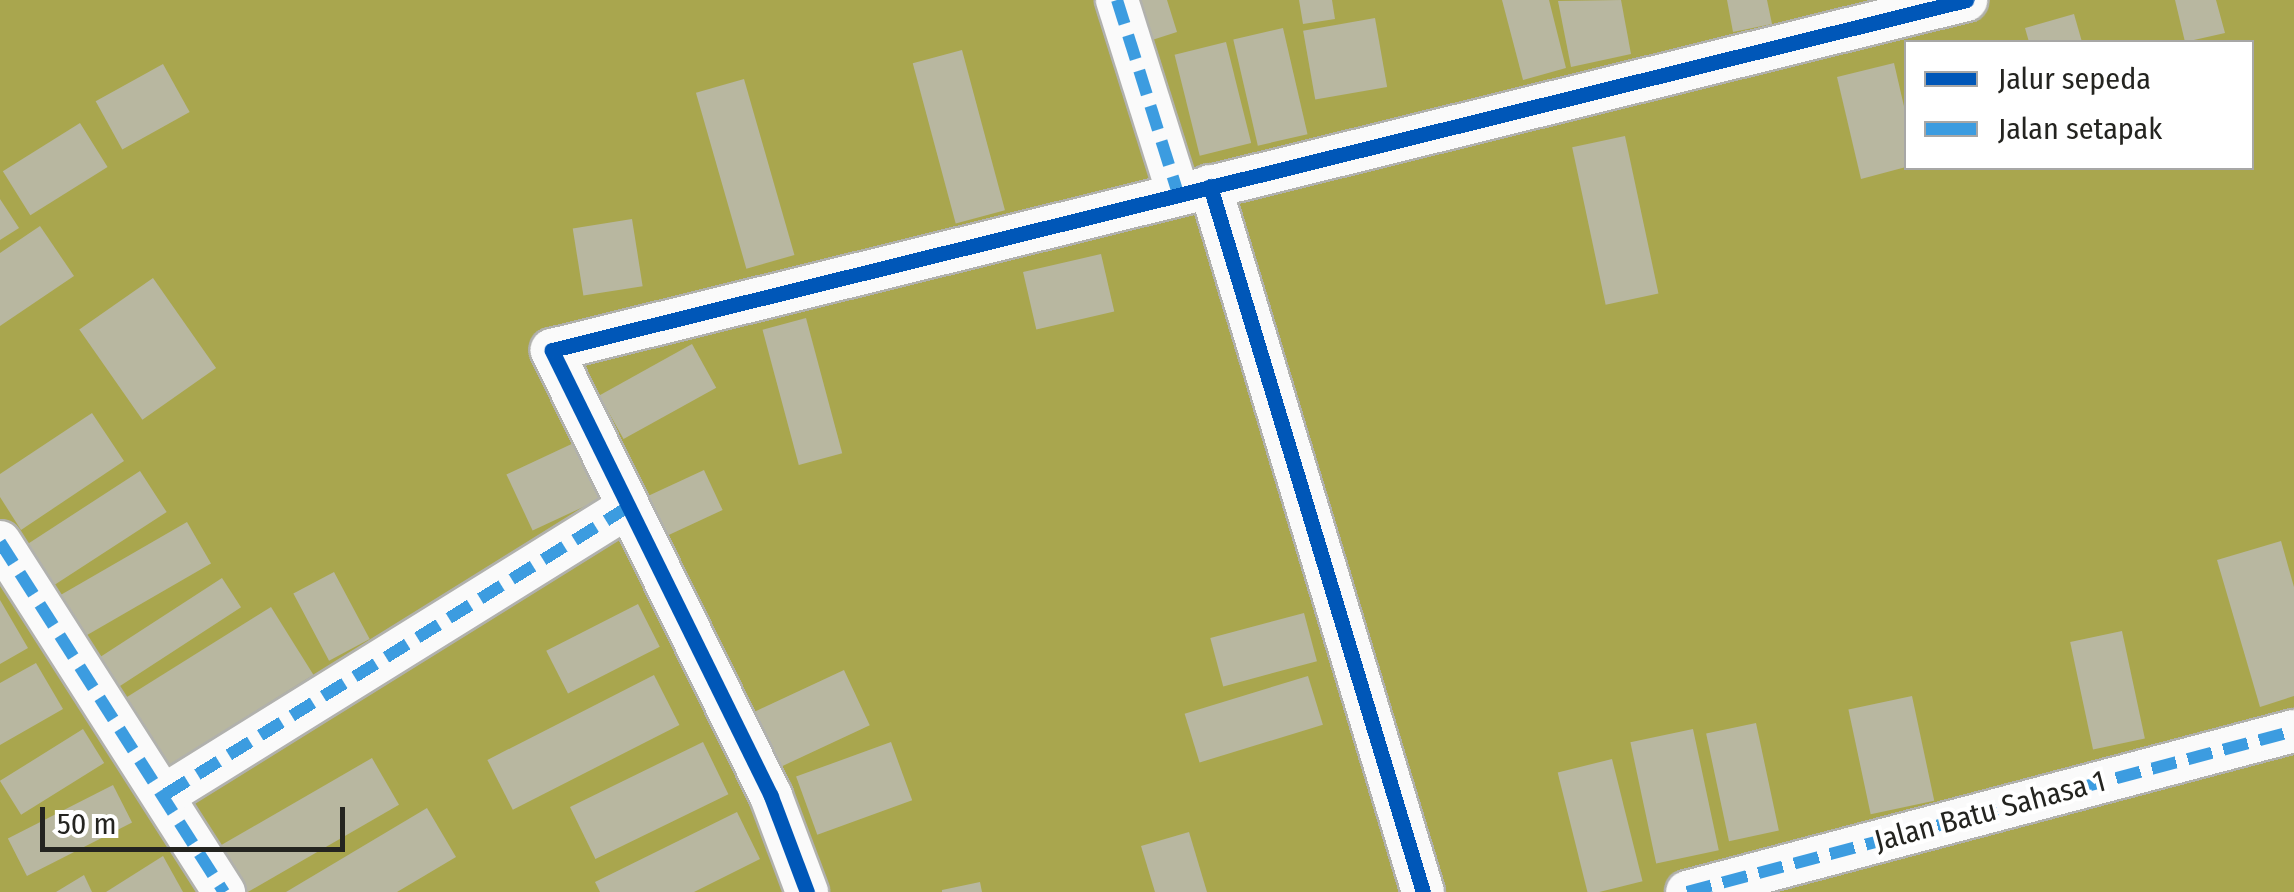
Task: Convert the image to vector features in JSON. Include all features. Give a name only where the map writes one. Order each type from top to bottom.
[{"type":"street","points":[[1117,0],[1194,190],[1423,892]]},
{"type":"street","points":[[807,892],[770,796],[552,350],[1966,0]]},
{"type":"street","points":[[166,794],[628,507]]},
{"type":"street","points":[[0,542],[166,794],[224,892]]},
{"type":"street","name":"Jalan Batu Sahasa 1","points":[[1687,892],[2294,731]]},
{"type":"shaded area","points":[[0,0],[2294,0],[2294,892],[0,892]]},
{"type":"building","points":[[1136,0],[1167,0],[1177,32],[1149,41]]},
{"type":"building","points":[[1299,0],[1332,0],[1335,19],[1303,24]]},
{"type":"building","points":[[1502,0],[1549,0],[1566,68],[1523,80]]},
{"type":"building","points":[[1621,0],[1631,54],[1571,67],[1558,1]]},
{"type":"building","points":[[1727,0],[1767,0],[1772,24],[1733,32]]},
{"type":"building","points":[[2175,0],[2216,0],[2225,33],[2185,40]]},
{"type":"building","points":[[2074,14],[2081,40],[2028,40],[2025,28]]},
{"type":"building","points":[[1375,18],[1387,87],[1315,100],[1303,31]]},
{"type":"building","points":[[1283,28],[1308,134],[1258,146],[1233,39]]},
{"type":"building","points":[[1226,42],[1251,143],[1200,156],[1175,55]]},
{"type":"building","points":[[962,50],[1005,210],[956,224],[913,63]]},
{"type":"building","points":[[1894,63],[1904,106],[1904,168],[1861,179],[1837,77]]},
{"type":"building","points":[[163,64],[190,112],[122,149],[96,101]]},
{"type":"building","points":[[744,79],[794,255],[746,269],[696,93]]},
{"type":"building","points":[[80,123],[108,167],[30,215],[3,171]]},
{"type":"building","points":[[1625,136],[1658,293],[1606,305],[1572,147]]},
{"type":"building","points":[[0,199],[19,228],[0,240]]},
{"type":"building","points":[[632,219],[643,286],[583,296],[573,228]]},
{"type":"building","points":[[40,226],[74,276],[0,326],[0,253]]},
{"type":"building","points":[[1101,254],[1114,311],[1036,329],[1023,272]]},
{"type":"building","points":[[153,278],[216,368],[142,420],[79,330]]},
{"type":"building","points":[[806,318],[842,453],[799,465],[763,330]]},
{"type":"building","points":[[692,344],[716,388],[624,439],[599,395]]},
{"type":"building","points":[[92,413],[124,461],[21,530],[0,497],[0,474]]},
{"type":"building","points":[[578,441],[604,497],[533,531],[506,474]]},
{"type":"building","points":[[704,470],[723,510],[665,537],[647,497]]},
{"type":"building","points":[[140,471],[167,512],[45,591],[18,550]]},
{"type":"building","points":[[187,522],[211,564],[83,638],[59,596]]},
{"type":"building","points":[[2281,541],[2294,587],[2294,696],[2260,707],[2217,560]]},
{"type":"building","points":[[334,572],[370,639],[329,661],[293,594]]},
{"type":"building","points":[[222,578],[241,607],[117,688],[98,659]]},
{"type":"building","points":[[0,600],[28,648],[0,664]]},
{"type":"building","points":[[638,604],[660,647],[568,694],[546,651]]},
{"type":"building","points":[[271,607],[313,675],[165,768],[123,700]]},
{"type":"building","points":[[1304,613],[1317,661],[1223,686],[1210,638]]},
{"type":"building","points":[[2122,631],[2145,739],[2093,750],[2070,642]]},
{"type":"building","points":[[36,663],[63,709],[0,745],[0,683]]},
{"type":"building","points":[[844,670],[870,725],[781,767],[755,711]]},
{"type":"building","points":[[654,675],[679,725],[513,810],[487,760]]},
{"type":"building","points":[[1308,676],[1323,725],[1200,762],[1185,714]]},
{"type":"building","points":[[1912,696],[1934,801],[1871,814],[1848,710]]},
{"type":"building","points":[[1756,723],[1779,831],[1729,841],[1706,734]]},
{"type":"building","points":[[83,729],[104,763],[21,815],[0,781]]},
{"type":"building","points":[[1693,729],[1719,850],[1656,864],[1630,742]]},
{"type":"building","points":[[703,742],[728,794],[595,859],[570,807]]},
{"type":"building","points":[[891,742],[912,800],[817,835],[796,777]]},
{"type":"building","points":[[372,758],[399,805],[248,892],[236,892],[212,850]]},
{"type":"building","points":[[1612,759],[1642,881],[1587,892],[1558,773]]},
{"type":"building","points":[[113,785],[132,822],[27,876],[8,839]]},
{"type":"building","points":[[427,808],[456,857],[397,892],[286,892]]},
{"type":"building","points":[[737,812],[760,859],[694,892],[600,892],[595,882]]},
{"type":"building","points":[[1189,832],[1207,892],[1155,892],[1141,846]]},
{"type":"building","points":[[163,856],[183,892],[106,892]]},
{"type":"building","points":[[84,875],[92,892],[56,892]]},
{"type":"building","points":[[980,882],[982,892],[942,892],[942,890]]},
{"type":"marked path","points":[[1117,0],[1178,194]]},
{"type":"marked path","points":[[166,794],[628,507]]},
{"type":"marked path","points":[[0,542],[224,892]]},
{"type":"marked path","points":[[1687,892],[2294,731]]},
{"type":"cycle path","points":[[807,892],[771,796],[552,350],[1966,0]]},
{"type":"cycle path","points":[[1210,186],[1423,892]]}]
